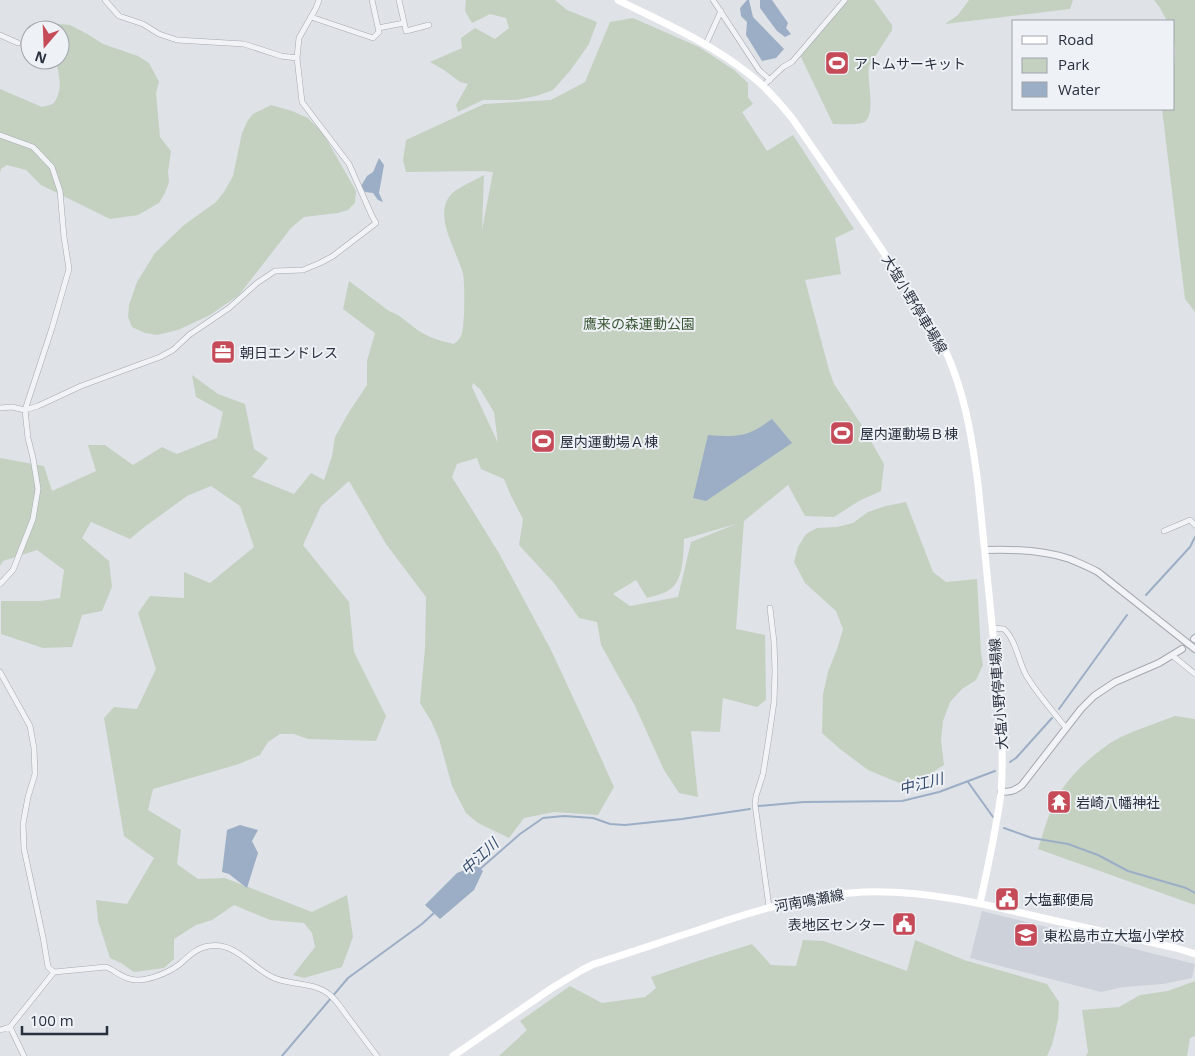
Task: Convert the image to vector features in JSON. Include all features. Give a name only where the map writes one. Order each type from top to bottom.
[{"type":"main road","name":"大塩小野停車場線","points":[[618,0],[706,44],[750,74],[763,86],[792,118],[918,302],[942,344],[953,368],[969,424],[978,484],[1002,724],[1001,792],[994,839],[980,903]]},
{"type":"main road","name":"河南鳴瀬線","points":[[453,1056],[552,988],[582,970],[603,961],[770,907],[819,897],[863,892],[905,893],[980,903],[1195,954]]},
{"type":"street","points":[[105,0],[119,16],[143,24],[159,34],[176,40],[244,44],[275,55],[297,58]]},
{"type":"street","points":[[0,408],[12,407],[25,410],[48,402],[81,386],[160,357],[173,350],[190,335],[229,308],[257,283],[275,271],[303,270],[320,263],[333,256],[376,223],[349,164],[302,102],[297,58],[299,38],[319,0]]},
{"type":"street","points":[[311,17],[374,38],[379,32],[372,0]]},
{"type":"street","points":[[399,0],[406,31],[429,24]]},
{"type":"street","points":[[713,0],[759,70],[770,80]]},
{"type":"street","points":[[763,86],[783,67],[792,62],[845,0]]},
{"type":"street","points":[[706,44],[721,11]]},
{"type":"street","points":[[378,28],[404,23]]},
{"type":"street","points":[[0,35],[18,43]]},
{"type":"street","points":[[0,135],[33,147],[52,168],[60,190],[69,269],[25,410],[28,438],[38,488],[33,519],[13,570],[0,584]]},
{"type":"street","points":[[1164,532],[1190,520],[1195,525]]},
{"type":"street","points":[[985,550],[999,549],[1051,554],[1083,564],[1098,572],[1195,649]]},
{"type":"street","points":[[770,608],[774,642],[774,702],[763,774],[755,804],[770,907]]},
{"type":"street","points":[[993,628],[1004,628],[1008,633],[1026,675],[1066,728]]},
{"type":"street","points":[[1001,792],[1011,792],[1022,785],[1081,709],[1104,688],[1159,663],[1182,649]]},
{"type":"street","points":[[1173,656],[1195,674]]},
{"type":"street","points":[[0,672],[30,726],[34,748],[35,774],[23,824],[24,849],[48,967],[54,972],[106,967],[130,979],[143,979],[158,976],[171,970],[199,949],[218,946],[237,952],[273,978],[313,986],[331,996],[377,1056]]},
{"type":"street","points":[[0,1030],[10,1027],[54,972]]},
{"type":"street","points":[[10,1027],[24,1056]]},
{"type":"shaded area","name":"東松島市立大塩小学校","points":[[982,911],[1195,964],[1192,978],[1163,984],[1123,987],[1101,992],[970,958]]},
{"type":"green space","points":[[466,0],[555,0],[567,10],[597,22],[589,44],[570,71],[553,90],[516,100],[483,100],[458,112],[456,105],[468,84],[460,82],[430,62],[462,48],[461,38],[475,28],[495,39],[509,28],[506,18],[490,14],[472,23],[465,11]]},
{"type":"green space","name":"アトムサーキット","points":[[848,0],[874,0],[892,25],[892,30],[869,66],[870,106],[867,120],[859,124],[833,124],[800,55]]},
{"type":"green space","points":[[969,0],[1073,0],[1070,9],[945,24],[958,15]]},
{"type":"green space","points":[[1154,0],[1195,0],[1195,312],[1185,299],[1162,110],[1175,110],[1175,20],[1166,20]]},
{"type":"green space","name":"鷹来の森運動公園","points":[[633,18],[699,47],[734,70],[748,83],[748,97],[753,104],[742,112],[767,151],[793,135],[854,229],[835,238],[841,274],[805,280],[834,384],[861,424],[884,464],[881,491],[859,501],[834,517],[805,516],[788,485],[744,521],[736,629],[765,635],[766,700],[757,707],[723,698],[720,732],[691,731],[698,797],[679,793],[664,770],[635,706],[601,645],[597,622],[579,618],[554,583],[519,545],[523,519],[504,479],[481,469],[477,458],[457,464],[452,477],[500,555],[551,650],[614,787],[598,815],[554,812],[524,818],[509,838],[478,823],[466,813],[452,786],[439,739],[420,703],[425,648],[426,597],[386,544],[349,481],[321,506],[303,545],[349,602],[354,652],[386,716],[376,741],[308,739],[294,734],[280,734],[268,742],[260,755],[239,764],[153,789],[148,810],[181,830],[177,864],[198,879],[225,878],[312,912],[347,895],[353,937],[342,967],[304,978],[293,975],[315,947],[312,933],[304,923],[270,920],[234,905],[212,920],[196,925],[174,939],[174,959],[164,968],[134,972],[110,958],[98,921],[96,900],[127,904],[154,858],[124,836],[104,718],[114,707],[137,709],[156,669],[138,613],[150,596],[184,598],[184,572],[210,583],[254,547],[240,506],[211,486],[187,496],[130,539],[91,522],[82,538],[109,561],[112,587],[102,611],[82,615],[72,647],[43,648],[1,634],[1,601],[40,601],[60,598],[64,570],[37,550],[3,561],[0,566],[0,458],[44,466],[52,491],[96,471],[88,445],[105,445],[133,465],[162,447],[177,454],[217,438],[223,412],[196,397],[192,375],[218,394],[245,404],[254,449],[268,458],[252,477],[294,494],[311,473],[324,480],[332,456],[335,437],[367,385],[367,361],[375,333],[343,309],[349,281],[427,336],[454,344],[460,338],[462,332],[464,279],[448,236],[444,215],[445,205],[452,194],[484,175],[482,230],[493,172],[406,172],[403,160],[406,140],[484,104],[551,100],[585,82],[610,22]],"holes":[[[473,383],[480,389],[494,412],[498,443],[472,387]],[[736,524],[691,542],[678,597],[630,606],[613,594],[636,580],[647,598],[667,591],[674,586],[680,574],[684,539]]]},
{"type":"green space","points":[[70,25],[103,44],[138,56],[149,63],[159,82],[156,93],[160,137],[171,151],[168,172],[169,182],[159,203],[138,215],[110,219],[41,185],[26,170],[7,165],[1,169],[0,173],[0,89],[42,107],[53,104],[59,93],[58,70],[70,70]]},
{"type":"green space","points":[[271,105],[308,118],[323,133],[356,191],[355,203],[348,210],[338,213],[304,217],[291,228],[239,295],[210,315],[178,330],[157,335],[145,333],[132,327],[128,317],[129,305],[137,282],[155,253],[184,225],[216,202],[224,192],[233,176],[242,133],[248,120],[253,114]]},
{"type":"green space","points":[[906,502],[933,572],[946,582],[977,579],[983,665],[976,680],[962,689],[950,702],[943,721],[941,740],[944,765],[909,787],[868,770],[822,733],[823,694],[828,672],[843,629],[836,611],[805,583],[794,562],[798,547],[806,534],[817,528],[837,527],[853,523],[868,512]]},
{"type":"green space","points":[[1175,716],[1195,719],[1195,905],[1038,849],[1048,817],[1058,795],[1081,767],[1105,746],[1121,737]]},
{"type":"green space","points":[[803,940],[824,941],[907,971],[915,940],[964,960],[1047,984],[1059,1002],[1058,1020],[1052,1045],[1047,1056],[499,1056],[527,1030],[520,1021],[570,986],[602,1003],[645,997],[656,988],[651,977],[752,944],[771,965],[796,966]]},
{"type":"green space","points":[[1195,981],[1195,1036],[1190,1038],[1187,1056],[1086,1056],[1088,1052],[1082,1010],[1119,1007],[1140,995],[1168,991]]},
{"type":"water","points":[[749,0],[753,17],[784,49],[776,58],[762,61],[746,35],[747,22],[741,16],[740,8]]},
{"type":"water","points":[[760,0],[772,0],[788,23],[786,28],[791,34],[785,37],[777,31],[760,8]]},
{"type":"water","points":[[379,158],[384,165],[379,193],[383,202],[378,200],[373,193],[365,192],[361,186],[367,176],[373,172]]},
{"type":"water","points":[[772,419],[792,443],[706,501],[693,498],[708,435],[732,436],[749,433]]},
{"type":"water","points":[[240,825],[258,830],[252,841],[258,853],[247,888],[229,874],[222,872],[227,830]]},
{"type":"water","points":[[477,865],[483,871],[474,890],[440,919],[425,905],[457,873]]},
{"type":"waterway","points":[[1146,595],[1190,547],[1195,537]]},
{"type":"waterway","points":[[1059,709],[1127,615]]},
{"type":"waterway","points":[[1010,762],[1016,758],[1052,718]]},
{"type":"waterway","name":"中江川","points":[[758,806],[804,802],[902,801],[939,792],[995,771]]},
{"type":"waterway","points":[[968,782],[993,817]]},
{"type":"waterway","name":"中江川","points":[[480,869],[520,834],[543,818],[564,816],[593,818],[610,824],[625,825],[750,809]]},
{"type":"waterway","points":[[1004,828],[1032,838],[1068,844],[1098,855],[1128,871],[1186,888],[1195,893]]},
{"type":"waterway","name":"中江川","points":[[282,1056],[348,978],[422,924],[435,912]]},
{"type":"place","name":"アトムサーキット","points":[[837,63]]},
{"type":"place","name":"朝日エンドレス","points":[[223,352]]},
{"type":"place","name":"屋内運動場Ｂ棟","points":[[842,433]]},
{"type":"place","name":"屋内運動場Ａ棟","points":[[543,441]]},
{"type":"place","name":"岩崎八幡神社","points":[[1059,802]]},
{"type":"place","name":"大塩郵便局","points":[[1007,899]]},
{"type":"place","name":"表地区センター","points":[[904,924]]},
{"type":"place","name":"東松島市立大塩小学校","points":[[1026,935]]}]
